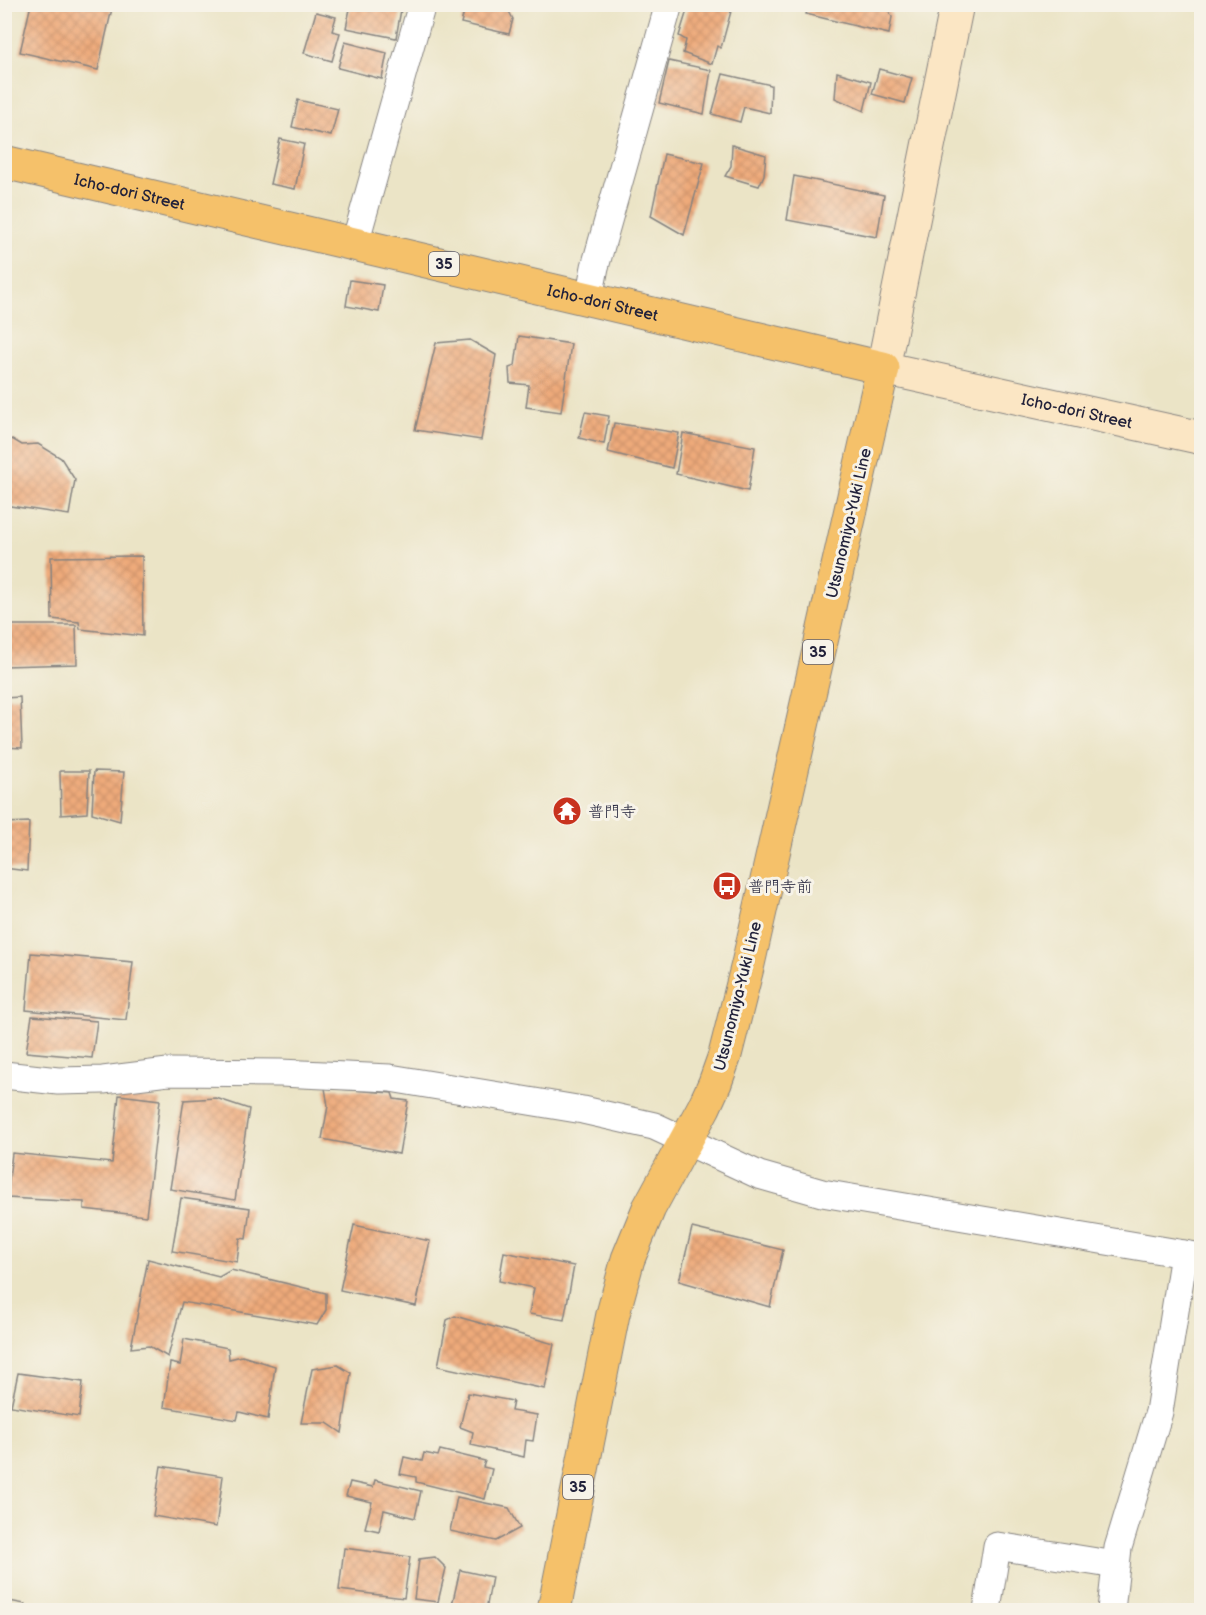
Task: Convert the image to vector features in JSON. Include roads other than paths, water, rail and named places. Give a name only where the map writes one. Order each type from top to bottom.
[{"type":"main road","name":"Icho-dori Street","points":[[4,162],[883,368]]},
{"type":"main road","name":"Utsunomiya-Yuki Line","points":[[554,1611],[613,1314],[628,1259],[649,1208],[704,1107],[725,1055],[748,964],[883,368]]},
{"type":"street","points":[[355,243],[422,4]]},
{"type":"street","points":[[589,298],[595,267],[669,4]]},
{"type":"street","points":[[883,368],[957,4]]},
{"type":"street","name":"Icho-dori Street","points":[[883,368],[1202,438]]},
{"type":"street","points":[[4,1075],[58,1081],[103,1080],[168,1072],[280,1073],[390,1078],[583,1110],[654,1126],[759,1176],[822,1193],[1193,1256],[1159,1412],[1119,1548],[1110,1611]]},
{"type":"street","points":[[987,1611],[997,1546],[1116,1565]]},
{"type":"place","name":"普門寺","points":[[567,811]]},
{"type":"place","name":"普門寺前","points":[[727,886]]}]
